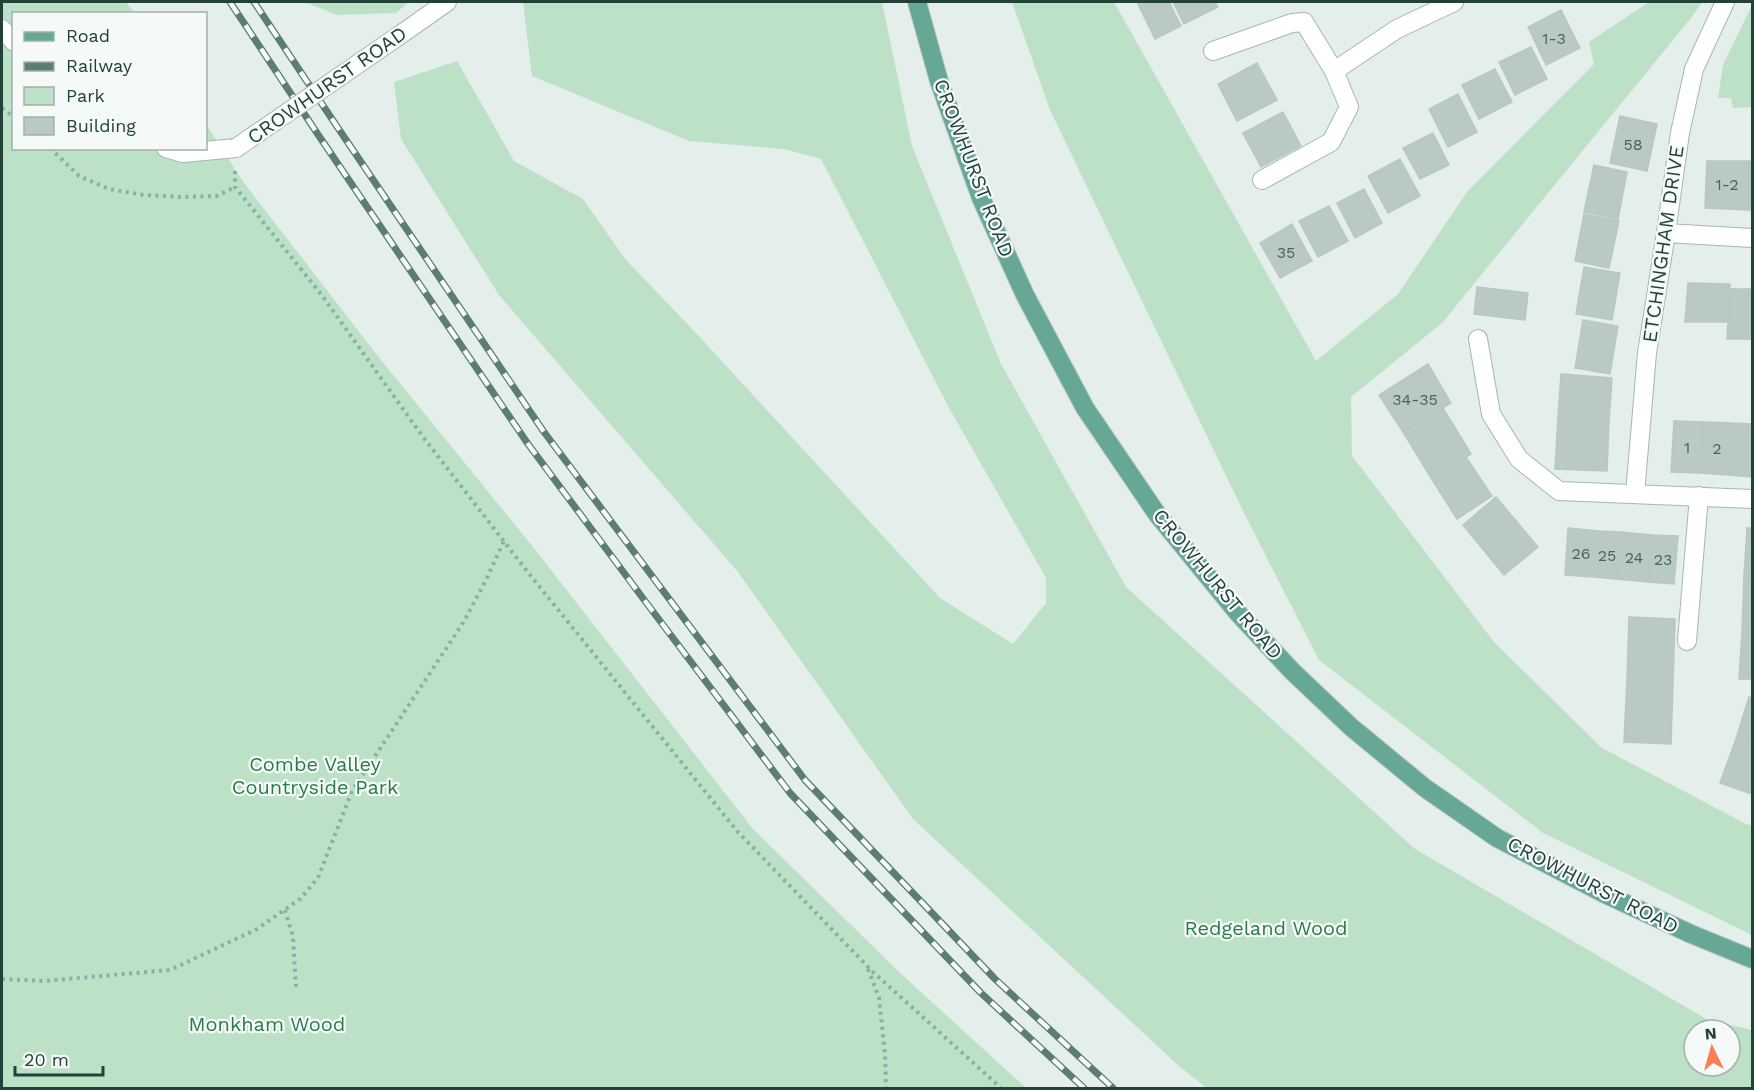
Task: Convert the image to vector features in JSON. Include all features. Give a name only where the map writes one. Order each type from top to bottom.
[{"type":"main road","name":"CROWHURST ROAD","points":[[917,2],[939,81],[981,198],[1025,296],[1085,408],[1157,514],[1237,612],[1292,671],[1351,727],[1425,788],[1497,837],[1605,894],[1691,934],[1752,959]]},
{"type":"street","name":"CROWHURST ROAD","points":[[173,150],[183,153],[236,148],[447,2]]},
{"type":"street","points":[[1334,71],[1397,29],[1454,2]]},
{"type":"street","name":"ETCHINGHAM DRIVE","points":[[1635,494],[1647,353],[1680,133],[1694,69],[1725,2]]},
{"type":"street","points":[[1214,51],[1292,23],[1304,22],[1334,71],[1350,107],[1331,142],[1262,180]]},
{"type":"street","points":[[1666,233],[1752,238]]},
{"type":"street","points":[[1478,339],[1491,414],[1519,459],[1559,491],[1752,499]]},
{"type":"street","points":[[1687,641],[1699,496]]},
{"type":"path","points":[[236,148],[235,187],[321,294],[423,437],[626,695],[737,831],[866,966],[1001,1089]]},
{"type":"path","points":[[52,150],[79,176],[110,189],[144,195],[183,197],[217,196],[235,187]]},
{"type":"path","points":[[2,979],[44,981],[170,970],[258,929],[300,899],[318,878],[352,791],[463,622],[504,541]]},
{"type":"path","points":[[285,910],[293,937],[296,988]]},
{"type":"path","points":[[866,966],[879,998],[886,1089]]},
{"type":"green space","name":"Combe Valley Countryside Park","points":[[2,2],[126,2],[133,12],[12,12],[12,150],[207,150],[207,126],[244,183],[377,355],[533,547],[753,829],[899,972],[1026,1088],[2,1088]]},
{"type":"green space","points":[[305,2],[409,2],[396,13],[337,15]]},
{"type":"green space","name":"Redgeland Wood","points":[[523,2],[882,2],[912,146],[1001,364],[1126,587],[1415,849],[1705,1018],[1682,1018],[1682,1078],[1742,1078],[1742,1028],[1752,1030],[1752,1088],[1207,1088],[1180,1067],[913,819],[738,572],[499,295],[401,139],[394,82],[457,61],[514,161],[583,199],[626,260],[940,598],[1013,644],[1046,603],[1046,578],[948,406],[821,159],[784,149],[689,141],[532,76]]},
{"type":"green space","points":[[1012,2],[1114,2],[1316,361],[1398,294],[1467,192],[1594,64],[1589,42],[1649,2],[1702,2],[1442,323],[1351,397],[1352,456],[1494,642],[1602,748],[1752,826],[1752,935],[1543,833],[1319,660],[1244,513],[1050,110]]},
{"type":"green space","points":[[1752,5],[1752,107],[1733,108],[1731,98],[1718,98],[1723,65]]},
{"type":"building","points":[[1137,2],[1169,2],[1181,26],[1155,39]]},
{"type":"building","points":[[1173,2],[1215,2],[1218,7],[1184,24]]},
{"type":"building","points":[[1561,10],[1580,48],[1546,65],[1528,27]]},
{"type":"building","points":[[1531,47],[1547,79],[1515,95],[1499,62]]},
{"type":"building","points":[[1257,63],[1277,100],[1237,121],[1218,84]]},
{"type":"building","points":[[1495,69],[1512,102],[1479,119],[1462,85]]},
{"type":"building","points":[[1458,94],[1477,132],[1448,147],[1429,109]]},
{"type":"building","points":[[1283,112],[1301,146],[1261,167],[1243,133]]},
{"type":"building","points":[[1620,116],[1657,124],[1647,171],[1610,163]]},
{"type":"building","points":[[1433,133],[1449,165],[1420,179],[1403,148]]},
{"type":"building","points":[[1400,159],[1420,196],[1388,213],[1368,176]]},
{"type":"building","points":[[1707,161],[1749,161],[1748,210],[1705,208]]},
{"type":"building","points":[[1749,161],[1752,161],[1752,210],[1748,210]]},
{"type":"building","points":[[1594,165],[1627,172],[1618,219],[1584,212]]},
{"type":"building","points":[[1364,189],[1382,223],[1355,238],[1337,203]]},
{"type":"building","points":[[1329,206],[1348,241],[1318,257],[1299,221]]},
{"type":"building","points":[[1584,214],[1619,221],[1609,268],[1575,261]]},
{"type":"building","points":[[1292,224],[1312,261],[1280,278],[1260,243]]},
{"type":"building","points":[[1584,267],[1620,273],[1612,320],[1576,314]]},
{"type":"building","points":[[1688,283],[1730,284],[1728,322],[1685,322]]},
{"type":"building","points":[[1477,287],[1528,293],[1525,320],[1474,314]]},
{"type":"building","points":[[1730,289],[1752,289],[1752,339],[1727,339]]},
{"type":"building","points":[[1583,320],[1618,326],[1610,374],[1575,368]]},
{"type":"building","points":[[1428,364],[1451,403],[1403,432],[1379,395]]},
{"type":"building","points":[[1561,374],[1612,378],[1609,421],[1558,417]]},
{"type":"building","points":[[1443,408],[1471,454],[1431,478],[1403,432]]},
{"type":"building","points":[[1558,417],[1609,421],[1607,471],[1555,469]]},
{"type":"building","points":[[1674,421],[1704,422],[1701,473],[1671,472]]},
{"type":"building","points":[[1704,422],[1732,423],[1729,475],[1701,473]]},
{"type":"building","points":[[1732,423],[1752,424],[1752,477],[1729,475]]},
{"type":"building","points":[[1466,457],[1492,496],[1457,519],[1431,478]]},
{"type":"building","points":[[1496,497],[1538,547],[1504,575],[1463,525]]},
{"type":"building","points":[[1568,528],[1598,531],[1594,577],[1565,575]]},
{"type":"building","points":[[1747,528],[1752,528],[1752,577],[1744,576]]},
{"type":"building","points":[[1598,531],[1621,532],[1616,579],[1594,577]]},
{"type":"building","points":[[1621,532],[1651,535],[1648,582],[1616,579]]},
{"type":"building","points":[[1651,535],[1678,536],[1674,584],[1648,582]]},
{"type":"building","points":[[1744,576],[1752,577],[1752,632],[1742,632]]},
{"type":"building","points":[[1629,617],[1675,619],[1673,682],[1627,680]]},
{"type":"building","points":[[1742,632],[1752,632],[1752,679],[1739,679]]},
{"type":"building","points":[[1627,680],[1673,682],[1671,744],[1624,742]]},
{"type":"building","points":[[1749,697],[1752,698],[1752,744],[1736,739]]},
{"type":"building","points":[[1736,739],[1752,744],[1752,794],[1720,783]]},
{"type":"railway","points":[[230,2],[528,444],[790,793],[981,993],[1084,1088]]},
{"type":"railway","points":[[254,2],[544,432],[805,780],[995,979],[1113,1088]]},
{"type":"park label","name":"Monkham Wood","points":[[267,1024]]}]
